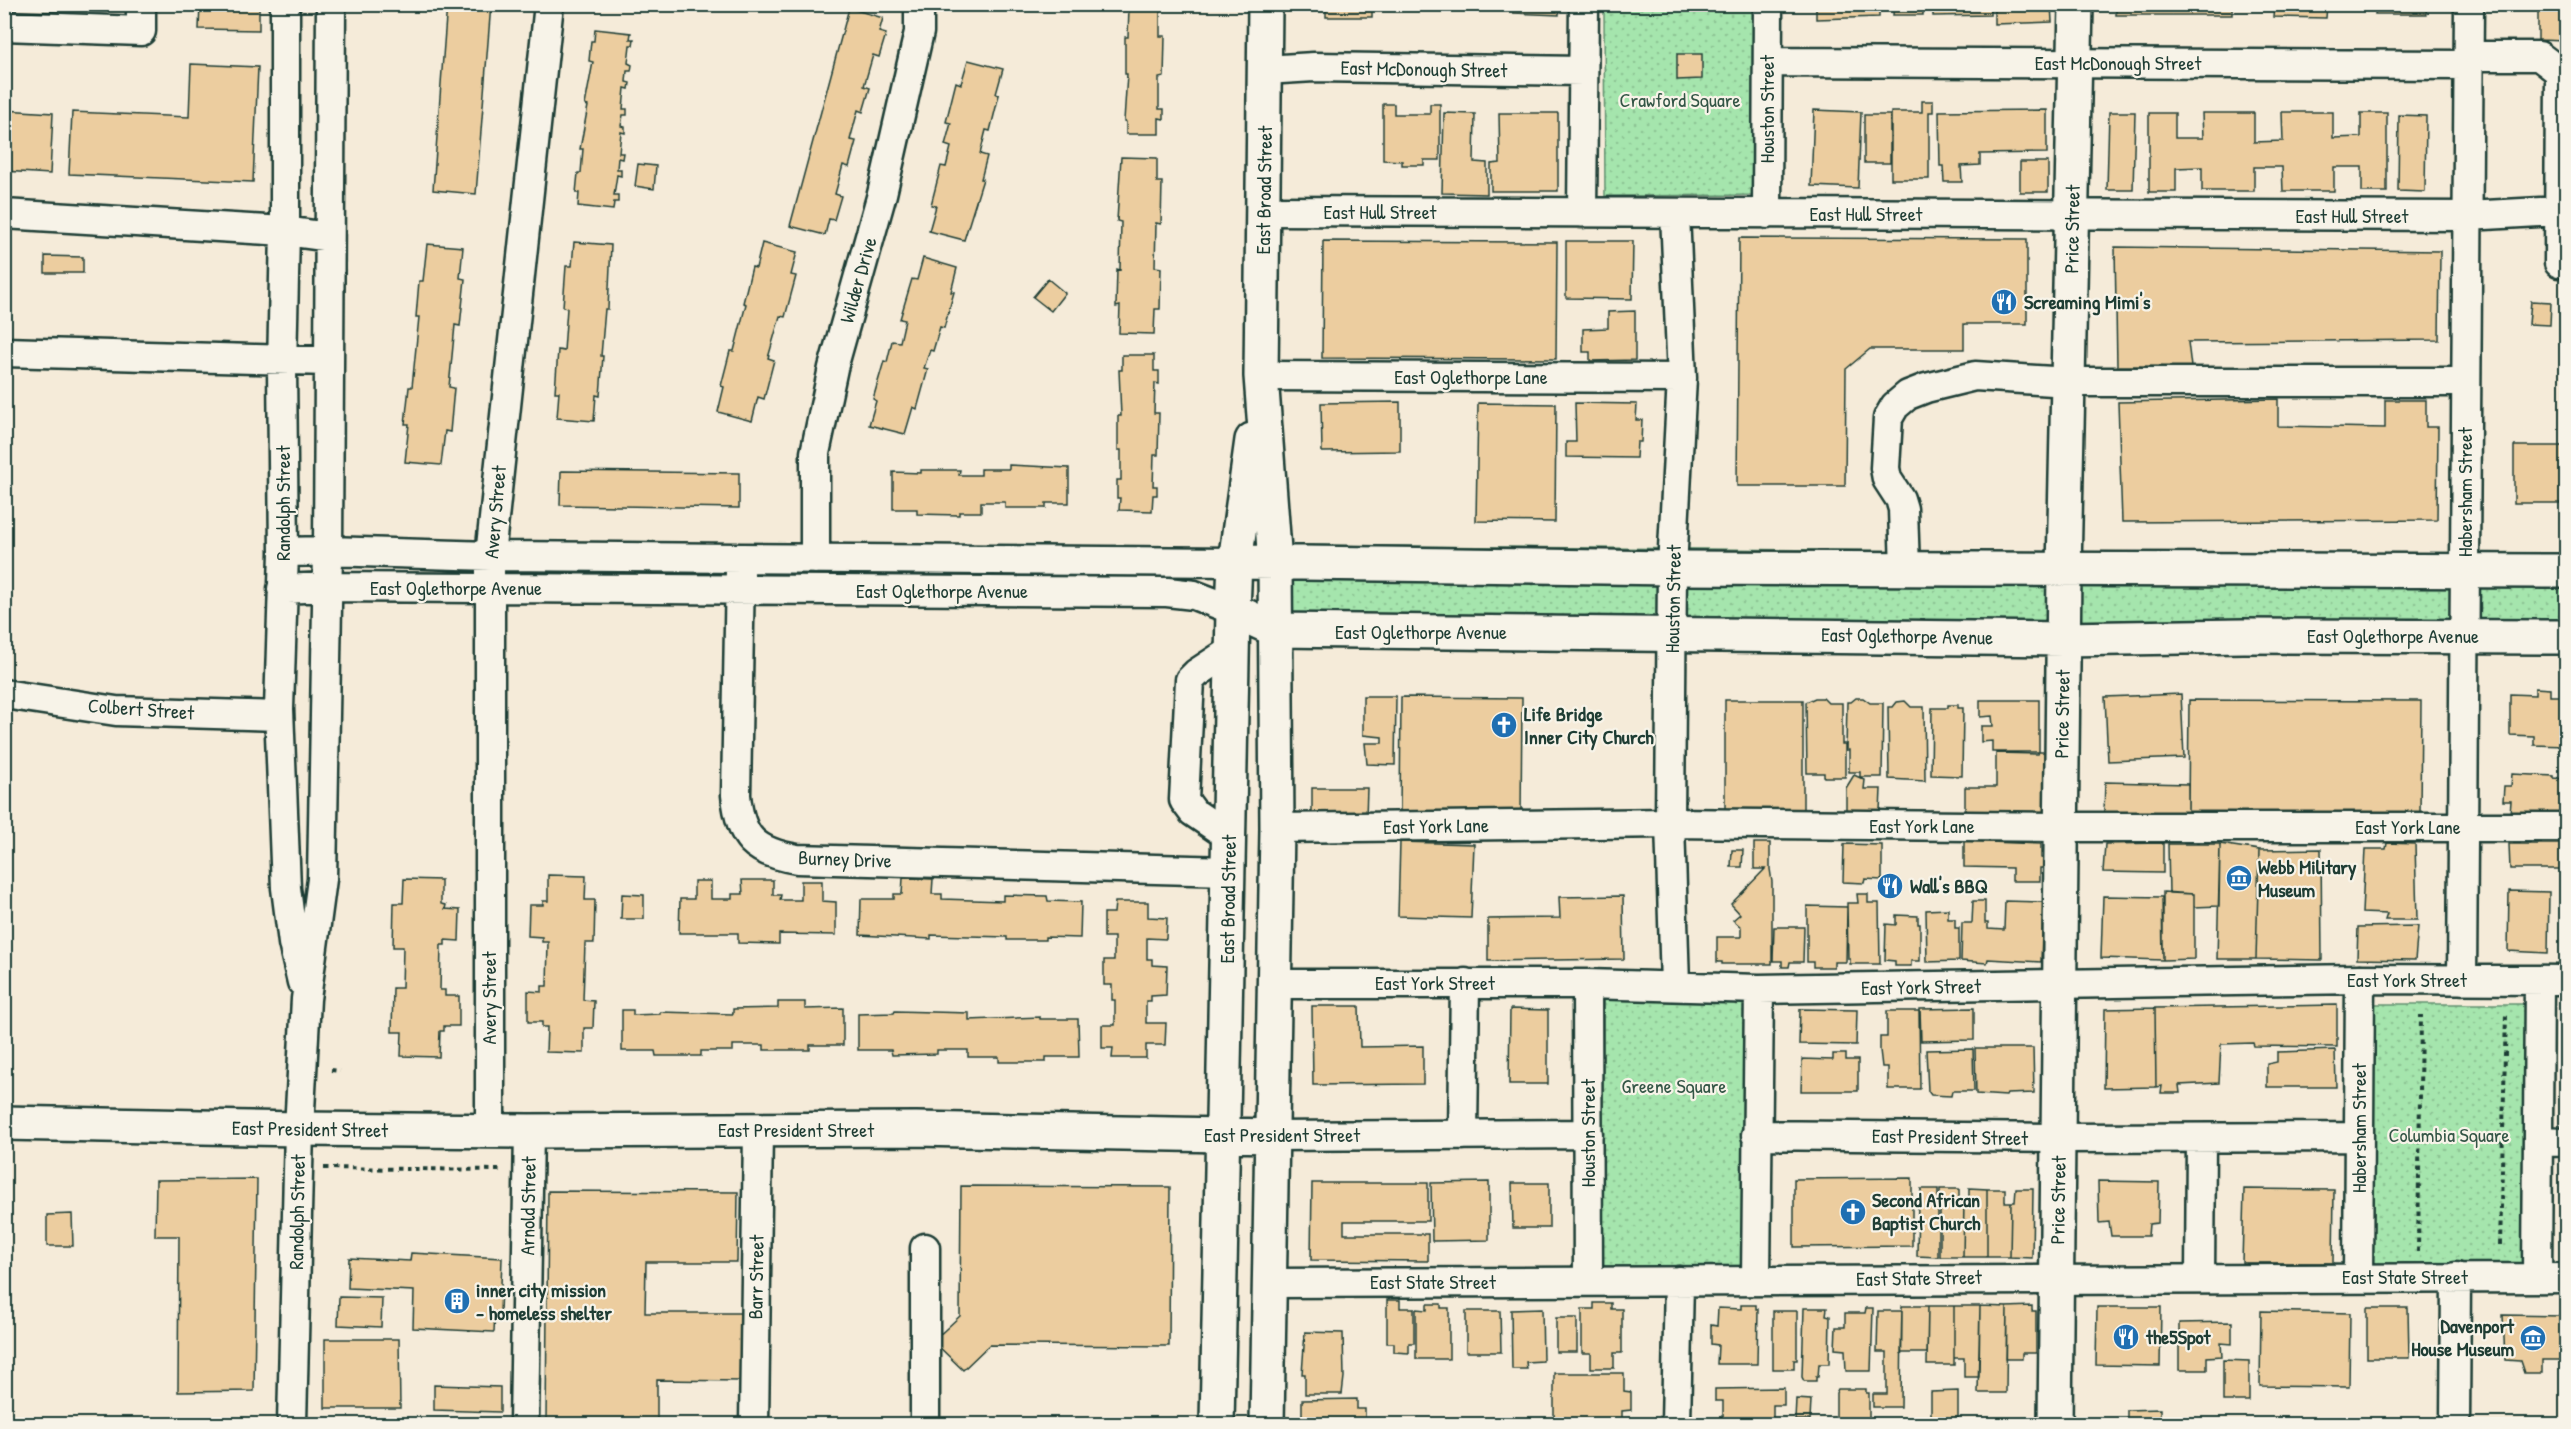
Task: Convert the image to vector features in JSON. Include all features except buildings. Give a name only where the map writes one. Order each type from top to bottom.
[{"type":"main road","name":"East Broad Street","points":[[1265,4],[1261,376],[1275,564],[1277,828],[1274,1136],[1267,1425]]},
{"type":"main road","name":"Price Street","points":[[2055,1425],[2064,570],[2076,4]]},
{"type":"main road","name":"East Broad Street","points":[[1218,1425],[1233,610],[1235,562],[1261,376]]},
{"type":"main road","name":"East Oglethorpe Avenue","points":[[1235,562],[1672,568],[2566,571]]},
{"type":"main road","name":"East Oglethorpe Avenue","points":[[1233,610],[1276,630],[2063,639],[2243,636],[2566,637]]},
{"type":"main road","name":"East President Street","points":[[4,1123],[529,1131],[916,1129],[1274,1136]]},
{"type":"street","points":[[4,26],[141,31],[141,4]]},
{"type":"street","name":"Randolph Street","points":[[285,4],[285,231],[282,359],[284,552],[279,716],[286,888],[293,943],[306,999]]},
{"type":"street","name":"Randolph Street","points":[[292,1425],[298,1129],[306,999],[322,879],[328,551],[331,4]]},
{"type":"street","name":"Avery Street","points":[[490,1130],[490,556],[549,4]]},
{"type":"street","name":"Wilder Drive","points":[[815,559],[814,453],[833,368],[885,182],[919,32],[919,4]]},
{"type":"street","points":[[1582,213],[1584,4]]},
{"type":"street","name":"Houston Street","points":[[1767,214],[1768,4]]},
{"type":"street","name":"Habersham Street","points":[[2462,980],[2469,4]]},
{"type":"street","name":"East McDonough Street","points":[[1767,62],[2075,63],[2468,60],[2540,56],[2560,72],[2559,211]]},
{"type":"street","name":"East McDonough Street","points":[[1265,70],[1314,67],[1583,72]]},
{"type":"street","name":"East Hull Street","points":[[1264,211],[2467,216],[2559,211]]},
{"type":"street","points":[[2559,211],[2559,263]]},
{"type":"street","name":"Houston Street","points":[[1675,213],[1682,378],[1672,568],[1670,823],[1675,985]]},
{"type":"street","points":[[4,214],[285,231],[329,237]]},
{"type":"street","points":[[4,352],[328,361]]},
{"type":"street","name":"East Oglethorpe Lane","points":[[1261,376],[1682,378]]},
{"type":"street","points":[[1905,569],[1904,509],[1887,479],[1888,418],[1895,406],[1908,395],[1926,388],[1975,376],[2069,382],[2466,382]]},
{"type":"street","name":"East Oglethorpe Avenue","points":[[284,552],[328,551],[490,556],[1235,562]]},
{"type":"street","name":"Burney Drive","points":[[740,558],[736,795],[738,816],[746,835],[757,847],[774,855],[797,859],[1229,871]]},
{"type":"street","name":"East Oglethorpe Avenue","points":[[282,589],[327,587],[1167,592],[1194,595],[1233,610]]},
{"type":"street","points":[[1230,837],[1193,812],[1185,800],[1190,680],[1232,650]]},
{"type":"street","name":"Colbert Street","points":[[4,694],[116,711],[279,716]]},
{"type":"street","name":"East York Lane","points":[[1277,828],[1670,823],[2061,827],[2566,827]]},
{"type":"street","name":"Habersham Street","points":[[2358,1277],[2360,980]]},
{"type":"street","name":"East York Street","points":[[1276,984],[1587,984],[1759,989],[2360,980],[2553,980]]},
{"type":"street","points":[[2537,1278],[2538,1141],[2553,980]]},
{"type":"street","points":[[1464,1135],[1465,983]]},
{"type":"street","name":"Houston Street","points":[[1587,984],[1588,1281]]},
{"type":"street","points":[[1756,1280],[1759,989]]},
{"type":"street","name":"Barr Street","points":[[754,1425],[758,1130]]},
{"type":"street","name":"Arnold Street","points":[[525,1425],[529,1131]]},
{"type":"street","name":"East President Street","points":[[1274,1136],[1588,1134]]},
{"type":"street","name":"East President Street","points":[[1756,1135],[2058,1138],[2359,1137]]},
{"type":"street","points":[[2200,1277],[2201,1138]]},
{"type":"street","points":[[2538,1141],[2566,1142]]},
{"type":"street","points":[[925,1248],[925,1425]]},
{"type":"street","name":"East State Street","points":[[1271,1283],[2057,1276],[2566,1278]]},
{"type":"street","points":[[2455,1425],[2456,1277]]},
{"type":"street","points":[[1676,1425],[1679,1281]]},
{"type":"path","points":[[2418,1252],[2421,1015]]},
{"type":"path","points":[[2500,1245],[2506,1015]]},
{"type":"path","points":[[327,1070],[340,1071]]},
{"type":"path","points":[[298,1168],[507,1170]]},
{"type":"green space","name":"Crawford Square","points":[[1604,5],[1756,5],[1756,195],[1605,196]]},
{"type":"green space","points":[[1288,545],[2566,557],[2566,643],[1293,642]]},
{"type":"green space","name":"Greene Square","points":[[1603,997],[1746,997],[1744,1266],[1602,1266]]},
{"type":"green space","name":"Columbia Square","points":[[2373,1004],[2524,1004],[2524,1266],[2373,1266]]},
{"type":"place","name":"Screaming Mimi's","points":[[2004,302]]},
{"type":"place","name":"Life Bridge Inner City Church","points":[[1504,725]]},
{"type":"place","name":"Webb Military Museum","points":[[2239,878]]},
{"type":"place","name":"Wall's BBQ","points":[[1890,886]]},
{"type":"place","name":"Second African Baptist Church","points":[[1853,1212]]},
{"type":"place","name":"inner city mission - homeless shelter","points":[[457,1301]]},
{"type":"place","name":"the5Spot","points":[[2126,1337]]},
{"type":"place","name":"Davenport House Museum","points":[[2533,1338]]}]
